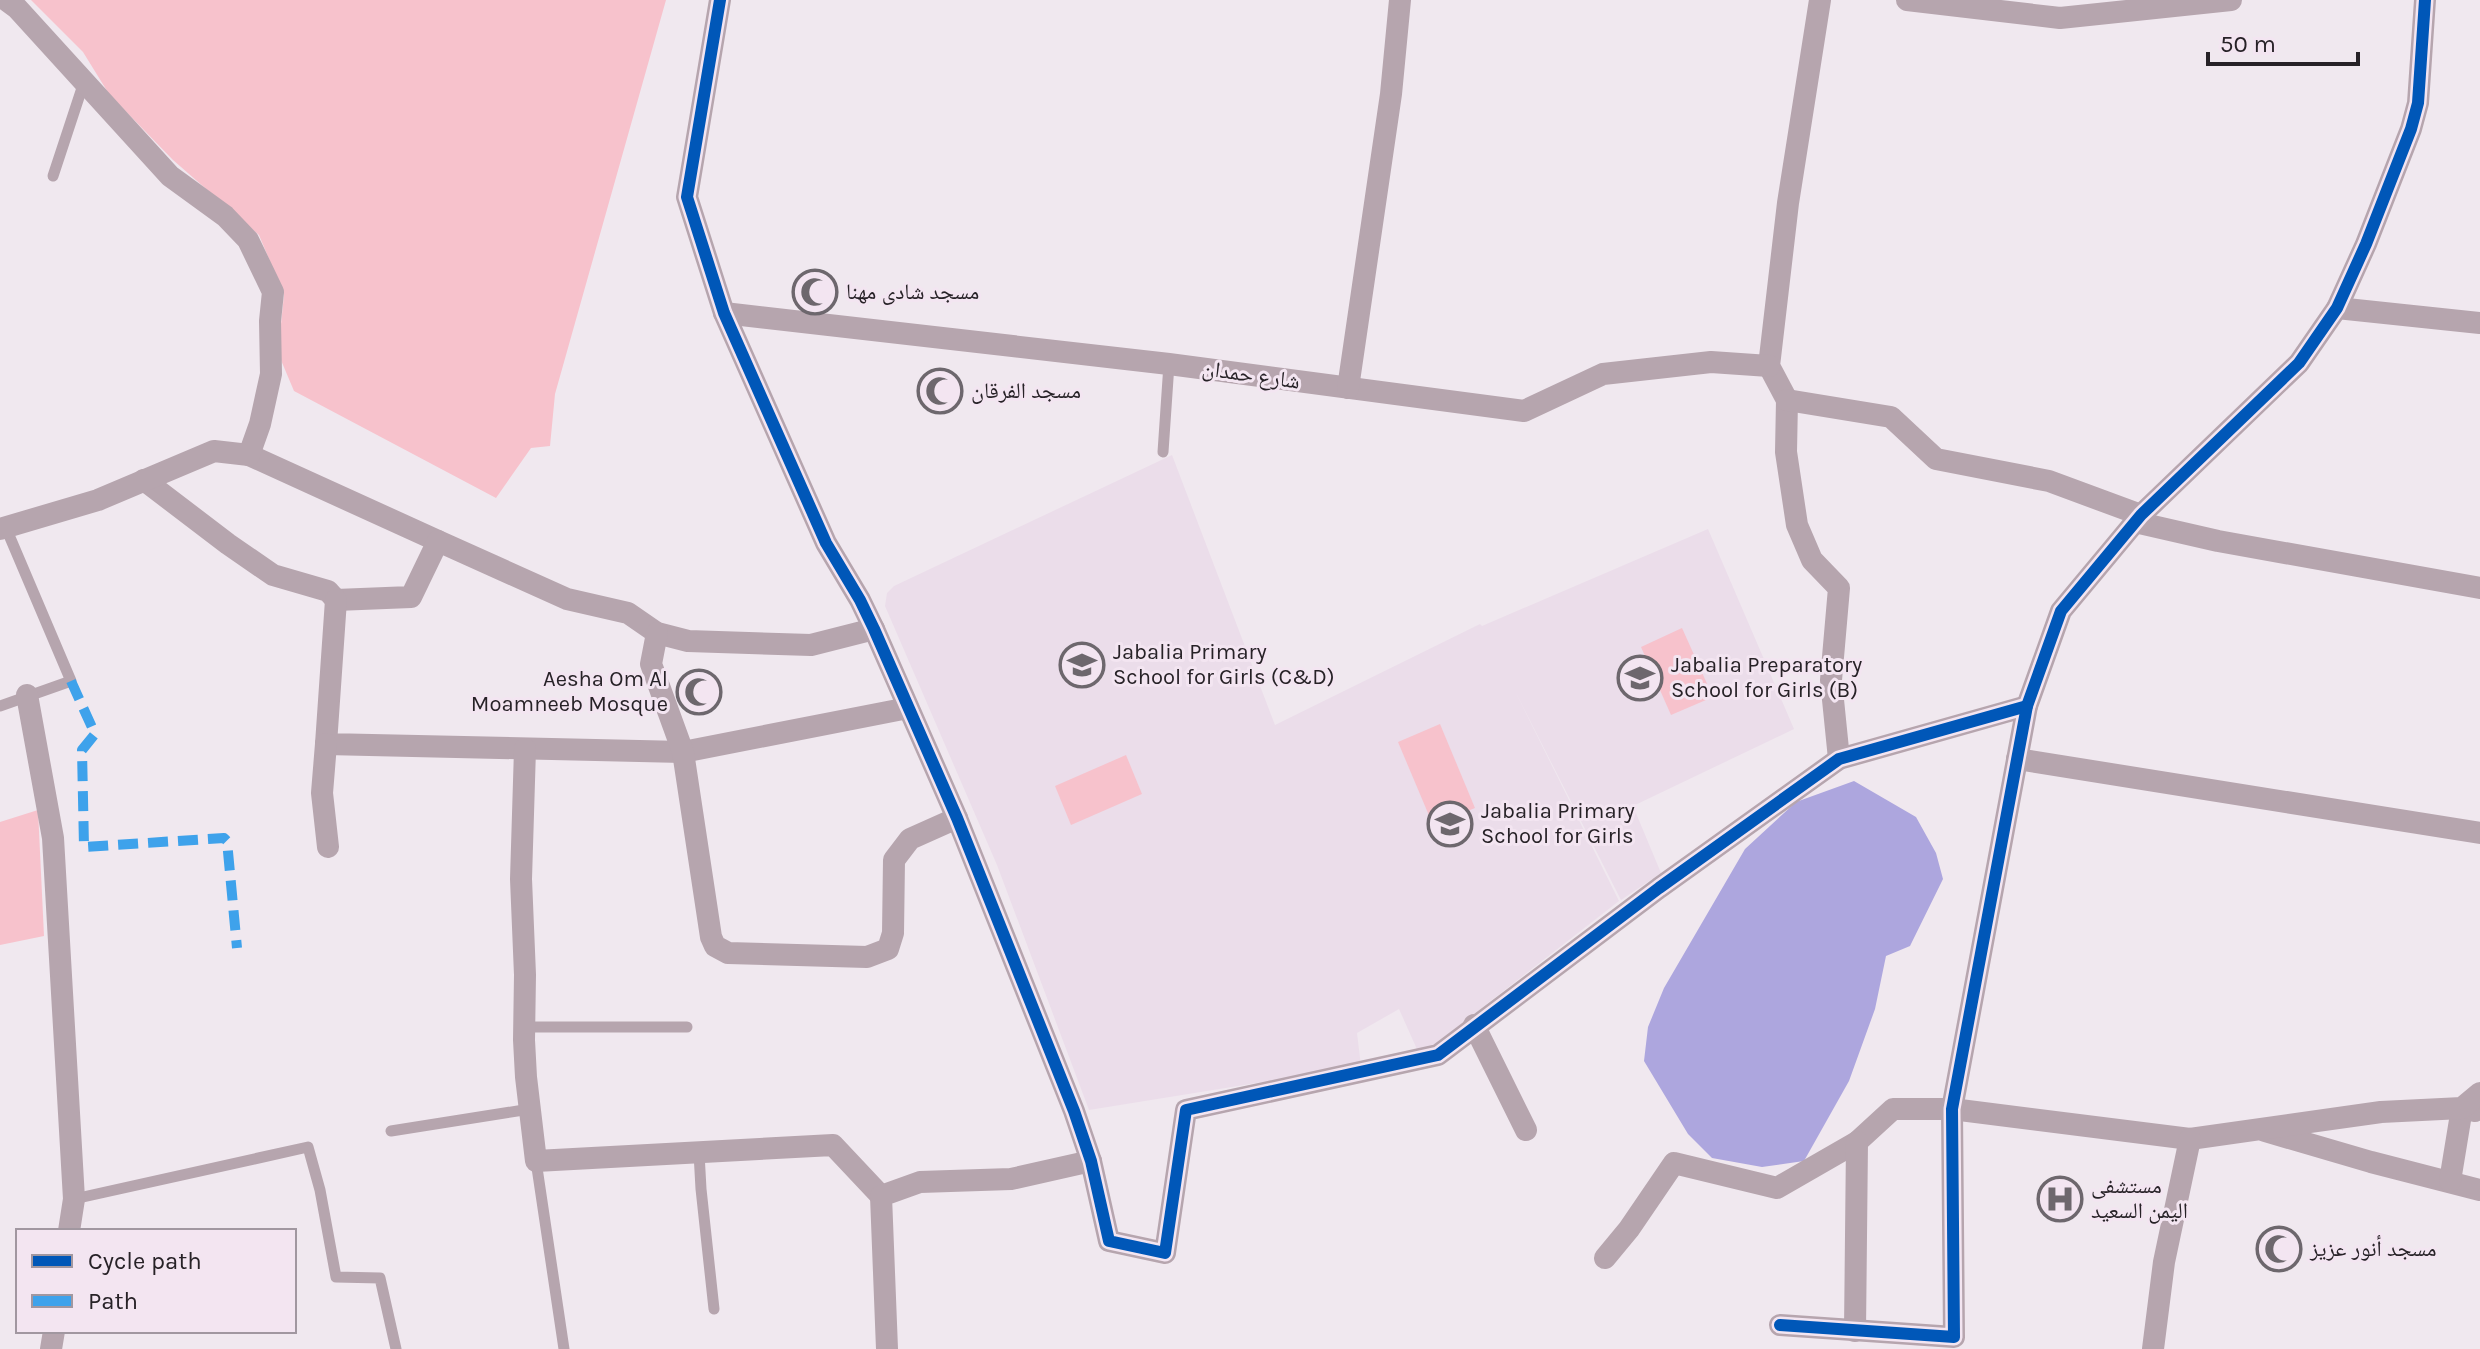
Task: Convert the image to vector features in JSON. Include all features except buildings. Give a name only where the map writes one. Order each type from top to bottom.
[{"type":"street","points":[[6,0],[85,79],[170,176],[225,216],[248,240],[273,292],[271,374],[260,424],[249,455]]},
{"type":"street","points":[[720,0],[687,197],[724,313],[826,543],[874,629],[957,818],[1068,1096],[1091,1161],[1109,1241],[1165,1253],[1186,1110],[1438,1055],[1659,888],[1839,759],[2027,706]]},
{"type":"street","points":[[1348,388],[1391,94],[1400,0]]},
{"type":"street","points":[[1820,0],[1788,203],[1769,366],[1787,400],[1786,452],[1797,525],[1812,560],[1839,588],[1831,680],[1839,759]]},
{"type":"street","points":[[1907,0],[2060,18],[2117,6],[2231,0]]},
{"type":"street","points":[[1780,1325],[1954,1337],[1952,1109],[2027,706],[2061,611],[2138,519],[2299,363],[2337,308],[2411,129],[2418,103],[2425,0]]},
{"type":"street","points":[[2337,308],[2480,323]]},
{"type":"street","name":"شارع حمدان","points":[[724,313],[1169,364],[1524,411],[1603,374],[1711,362],[1769,366]]},
{"type":"street","points":[[1787,400],[1891,417],[1936,459],[2049,481],[2138,519],[2218,541],[2480,588]]},
{"type":"street","points":[[3,528],[98,500],[214,451],[249,455],[567,599],[628,613],[657,633],[688,641],[811,645],[874,629]]},
{"type":"street","points":[[144,480],[273,575],[328,591],[336,600],[322,793],[328,847]]},
{"type":"street","points":[[336,600],[411,597],[438,541]]},
{"type":"street","points":[[657,633],[651,664],[683,752],[711,937],[715,946],[728,953],[867,957],[888,949],[893,933],[894,860],[910,839],[957,818]]},
{"type":"street","points":[[27,695],[53,838],[74,1199],[69,1229]]},
{"type":"street","points":[[326,744],[683,752],[908,708]]},
{"type":"street","points":[[525,749],[521,879],[526,1077],[536,1161],[833,1145],[881,1196],[887,1349]]},
{"type":"street","points":[[2017,759],[2480,833]]},
{"type":"street","points":[[1474,1025],[1526,1130]]},
{"type":"street","points":[[2450,1181],[2471,1110],[2480,1093]]},
{"type":"street","points":[[1605,1258],[1674,1163],[1777,1188],[1857,1142],[1893,1109],[1952,1109],[2190,1139],[2381,1112],[2471,1110]]},
{"type":"street","points":[[2255,1129],[2480,1190]]},
{"type":"street","points":[[2153,1349],[2164,1262],[2190,1139]]},
{"type":"street","points":[[1855,1331],[1857,1142]]},
{"type":"street","points":[[881,1196],[920,1182],[1011,1179],[1091,1161]]},
{"type":"lane","points":[[53,176],[85,79]]},
{"type":"lane","points":[[1163,452],[1169,364]]},
{"type":"lane","points":[[0,706],[71,681],[3,528]]},
{"type":"lane","points":[[525,1027],[687,1027]]},
{"type":"lane","points":[[391,1131],[530,1109]]},
{"type":"lane","points":[[74,1199],[308,1147],[320,1190],[336,1277],[380,1278],[396,1349]]},
{"type":"lane","points":[[699,1153],[714,1309]]},
{"type":"lane","points":[[536,1161],[564,1349]]},
{"type":"shaded area","points":[[31,0],[666,0],[555,394],[550,446],[531,448],[496,498],[294,391],[278,353],[284,295],[259,235],[173,160],[109,94],[83,52]]},
{"type":"shaded area","points":[[1172,455],[1275,725],[1480,624],[1482,626],[1708,529],[1794,729],[1633,806],[1661,873],[1621,900],[1516,693],[1619,901],[1420,1056],[1399,1009],[1357,1033],[1361,1066],[1089,1110],[997,865],[885,606],[887,593],[894,586]]},
{"type":"shaded area","points":[[1682,628],[1713,697],[1671,715],[1641,647]]},
{"type":"shaded area","points":[[1440,724],[1475,808],[1433,825],[1398,742]]},
{"type":"shaded area","points":[[1126,755],[1142,794],[1071,825],[1055,786]]},
{"type":"shaded area","points":[[1854,781],[1916,817],[1936,853],[1943,879],[1910,946],[1886,956],[1875,1009],[1849,1081],[1804,1161],[1762,1167],[1712,1158],[1688,1134],[1644,1061],[1648,1027],[1664,988],[1745,849],[1796,802]]},
{"type":"shaded area","points":[[38,810],[44,936],[0,945],[0,822]]},
{"type":"marked path","points":[[71,681],[95,734],[82,750],[84,847],[224,838],[227,841],[237,948]]},
{"type":"cycle path","points":[[720,0],[687,197],[724,313],[826,543],[874,629],[957,818],[1074,1111],[1091,1161],[1109,1241],[1165,1253],[1186,1110],[1438,1055],[1659,888],[1839,759],[2027,706]]},
{"type":"cycle path","points":[[1780,1325],[1954,1337],[1952,1109],[2027,706],[2061,611],[2141,515],[2299,363],[2337,308],[2411,129],[2418,103],[2425,0]]},
{"type":"place","name":"مسجد شادى مهنا","points":[[815,292]]},
{"type":"place","name":"مسجد الفرقان","points":[[940,391]]},
{"type":"place","name":"Jabalia Primary School for Girls (C&D)","points":[[1082,665]]},
{"type":"place","name":"Jabalia Preparatory School for Girls (B)","points":[[1640,678]]},
{"type":"place","name":"Aesha Om Al Moamneeb Mosque","points":[[699,692]]},
{"type":"place","name":"Jabalia Primary School for Girls","points":[[1450,824]]},
{"type":"place","name":"مستشفى اليمن السعيد","points":[[2060,1199]]},
{"type":"place","name":"مسجد أنور عزيز","points":[[2279,1249]]}]
